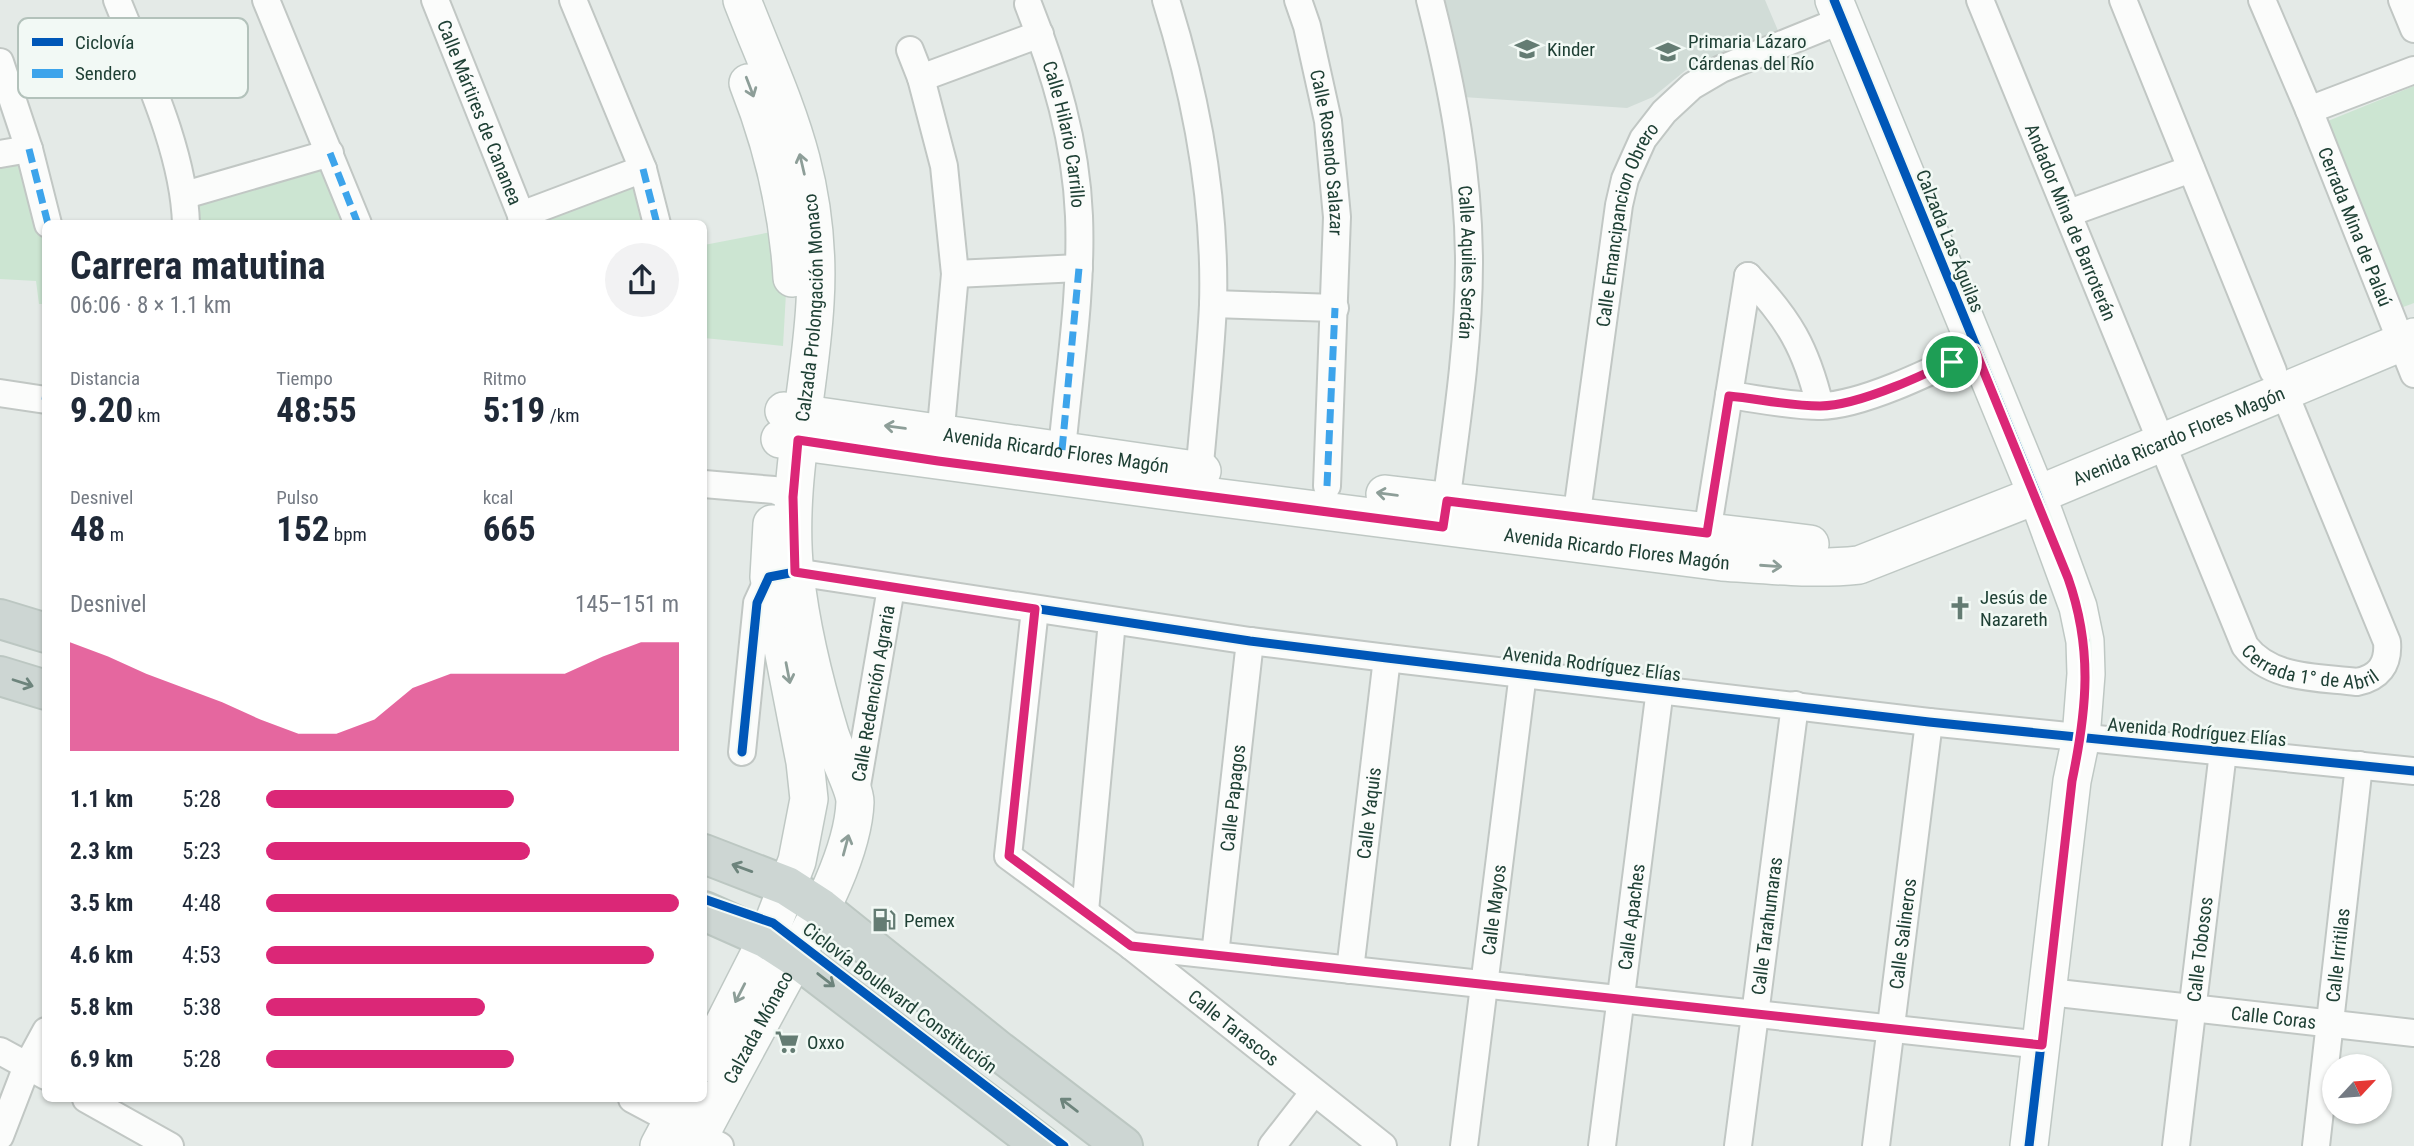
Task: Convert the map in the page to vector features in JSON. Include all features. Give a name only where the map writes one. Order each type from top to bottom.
[{"type":"main road","points":[[0,619],[42,632]]},
{"type":"main road","points":[[0,676],[42,689]]},
{"type":"main road","points":[[707,856],[787,886],[821,908],[999,1051],[1123,1146]]},
{"type":"main road","points":[[707,912],[781,948],[1042,1146]]},
{"type":"street","points":[[117,0],[124,18]]},
{"type":"street","points":[[265,0],[356,220]]},
{"type":"street","name":"Calle Mártires de Cananea","points":[[435,0],[522,219]]},
{"type":"street","points":[[573,0],[643,169],[656,220]]},
{"type":"street","name":"Calzada Prolongación Monaco","points":[[716,0],[758,109],[784,204],[792,281],[791,426]]},
{"type":"street","name":"Calzada Prolongación Monaco","points":[[742,0],[801,158],[813,217],[816,258],[815,303],[791,426],[783,494],[782,574],[809,799],[797,861],[787,886]]},
{"type":"street","points":[[1166,0],[1184,60],[1201,140],[1211,222],[1213,304],[1199,483]]},
{"type":"street","name":"Calle Rosendo Salazar","points":[[1298,0],[1307,26],[1328,121],[1337,217],[1327,486]]},
{"type":"street","name":"Calle Aquiles Serdán","points":[[1430,0],[1448,72],[1464,171],[1469,262],[1465,344],[1445,514]]},
{"type":"street","name":"Andador Mina de Barroterán","points":[[1980,0],[2069,213],[2156,433]]},
{"type":"street","points":[[2123,0],[2279,381]]},
{"type":"street","name":"Cerrada Mina de Palaú","points":[[2262,0],[2407,337]]},
{"type":"street","points":[[2402,0],[2414,29]]},
{"type":"street","name":"Calle Hilario Carrillo","points":[[1028,4],[1061,96],[1073,155],[1079,215],[1079,268],[1062,450]]},
{"type":"street","name":"Calzada Las Águilas","points":[[1825,12],[2020,489],[2068,578],[2081,618],[2085,641],[2085,674],[2073,737],[2072,781],[2029,1146]]},
{"type":"street","name":"Calle Emancipancion Obrero","points":[[1575,530],[1619,205],[1625,179],[1643,139],[1664,112],[1692,86],[1825,12]]},
{"type":"street","points":[[921,78],[1040,34]]},
{"type":"street","points":[[910,50],[921,78],[944,166],[955,274],[940,447]]},
{"type":"street","points":[[0,62],[29,149],[47,220]]},
{"type":"street","points":[[2309,110],[2414,70]]},
{"type":"street","points":[[155,98],[166,126],[185,195],[186,220]]},
{"type":"street","points":[[0,154],[29,149]]},
{"type":"street","points":[[185,195],[330,153]]},
{"type":"street","points":[[522,219],[643,169]]},
{"type":"street","points":[[2069,213],[2191,169]]},
{"type":"street","points":[[955,274],[1079,268]]},
{"type":"street","points":[[1707,533],[1748,276],[1775,304],[1796,336],[1812,371],[1820,406]]},
{"type":"street","points":[[1213,304],[1335,308]]},
{"type":"street","name":"Avenida Ricardo Flores Magón","points":[[791,426],[1199,483],[1575,530],[1721,562],[1833,568],[1859,565],[2020,489],[2279,381],[2407,337]]},
{"type":"street","points":[[1729,396],[1820,406],[1846,403],[1875,394],[1964,356]]},
{"type":"street","name":"Cerrada 1° de Abril","points":[[2156,433],[2239,634],[2253,656],[2266,666],[2279,671],[2357,682],[2368,680],[2380,672],[2386,661],[2387,642],[2279,381]]},
{"type":"street","points":[[0,393],[42,400]]},
{"type":"street","name":"Avenida Ricardo Flores Magón","points":[[940,447],[1062,450],[1199,483],[1327,486],[1445,514]]},
{"type":"street","points":[[707,484],[783,494]]},
{"type":"street","name":"Avenida Ricardo Flores Magón","points":[[1575,530],[1707,533],[1835,545],[1873,536],[2020,489]]},
{"type":"street","points":[[741,752],[757,603],[782,574]]},
{"type":"street","name":"Calzada Prolongación Monaco","points":[[782,574],[803,631],[819,698],[835,748],[855,799]]},
{"type":"street","name":"Avenida Rodríguez Elías","points":[[782,574],[1387,658],[1929,722],[2414,771]]},
{"type":"street","name":"Calle Redención Agraria","points":[[855,799],[891,588]]},
{"type":"street","name":"Calle Tarascos","points":[[1035,609],[1009,856],[1131,946],[1383,1146]]},
{"type":"street","points":[[1085,911],[1112,621]]},
{"type":"street","name":"Calle Papagos","points":[[1215,955],[1250,641]]},
{"type":"street","name":"Calle Yaquis","points":[[1350,970],[1387,658]]},
{"type":"street","name":"Calle Mayos","points":[[1464,1146],[1523,673]]},
{"type":"street","name":"Calle Apaches","points":[[1602,1146],[1660,689]]},
{"type":"street","name":"Calle Tarahumaras","points":[[1738,1146],[1795,705]]},
{"type":"street","name":"Calle Salineros","points":[[1876,1146],[1929,722]]},
{"type":"street","name":"Calle Tobosos","points":[[2176,1146],[2223,752]]},
{"type":"street","name":"Calle Irritilas","points":[[2316,1146],[2359,765]]},
{"type":"street","points":[[821,908],[840,866],[855,799]]},
{"type":"street","name":"Calzada Mónaco","points":[[707,1094],[781,948],[787,886]]},
{"type":"street","name":"Calzada Mónaco","points":[[707,1059],[781,948],[821,908]]},
{"type":"street","points":[[1131,946],[2042,1045]]},
{"type":"street","name":"Calle Coras","points":[[2049,992],[2414,1033]]},
{"type":"street","points":[[0,1136],[36,1071],[42,1047]]},
{"type":"street","points":[[0,1051],[36,1071]]},
{"type":"street","points":[[1272,1146],[1314,1092]]},
{"type":"street","points":[[91,1102],[170,1146]]},
{"type":"street","points":[[637,1102],[688,1132]]},
{"type":"street","name":"Calzada Mónaco","points":[[688,1132],[703,1102]]},
{"type":"shaded area","points":[[1439,0],[1765,0],[1779,33],[1686,70],[1653,97],[1627,108],[1463,97]]},
{"type":"green space","points":[[2414,86],[2414,303],[2398,309],[2323,123]]},
{"type":"green space","points":[[34,141],[45,220],[42,220],[42,304],[39,304],[36,281],[0,279],[0,148]]},
{"type":"green space","points":[[342,152],[363,220],[178,220],[173,187]]},
{"type":"green space","points":[[647,156],[662,220],[532,220]]},
{"type":"green space","points":[[782,230],[787,275],[783,346],[707,338],[707,244]]},
{"type":"marked path","points":[[29,149],[47,220]]},
{"type":"marked path","points":[[330,153],[356,220]]},
{"type":"marked path","points":[[643,169],[656,220]]},
{"type":"marked path","points":[[1062,450],[1079,268]]},
{"type":"marked path","points":[[1327,486],[1335,308]]},
{"type":"marked path","points":[[1707,533],[1729,395]]},
{"type":"cycle path","points":[[1834,0],[2037,495],[2078,607],[2085,641],[2086,674],[2081,738],[2072,781],[2029,1146]]},
{"type":"cycle path","points":[[742,752],[757,603],[769,577],[795,572],[1250,641],[1387,658],[1929,722],[2414,771]]},
{"type":"cycle path","name":"Ciclovía Boulevard Constitución","points":[[707,900],[773,923],[1064,1146]]},
{"type":"place","name":"Kinder","points":[[1527,49]]},
{"type":"place","name":"Primaria Lázaro Cárdenas del Río","points":[[1668,52]]},
{"type":"place","name":"Jesús de Nazareth","points":[[1960,608]]},
{"type":"place","name":"Pemex","points":[[884,920]]},
{"type":"place","name":"Oxxo","points":[[787,1042]]},
{"type":"route","points":[[1975,350],[2068,578],[2085,641],[2081,738],[2072,781],[2042,1045],[1131,946],[1009,856],[1035,609],[795,572],[793,497],[798,440],[1443,527],[1447,501],[1707,533],[1729,396],[1820,406],[1846,403],[1952,362],[1975,350]]}]
